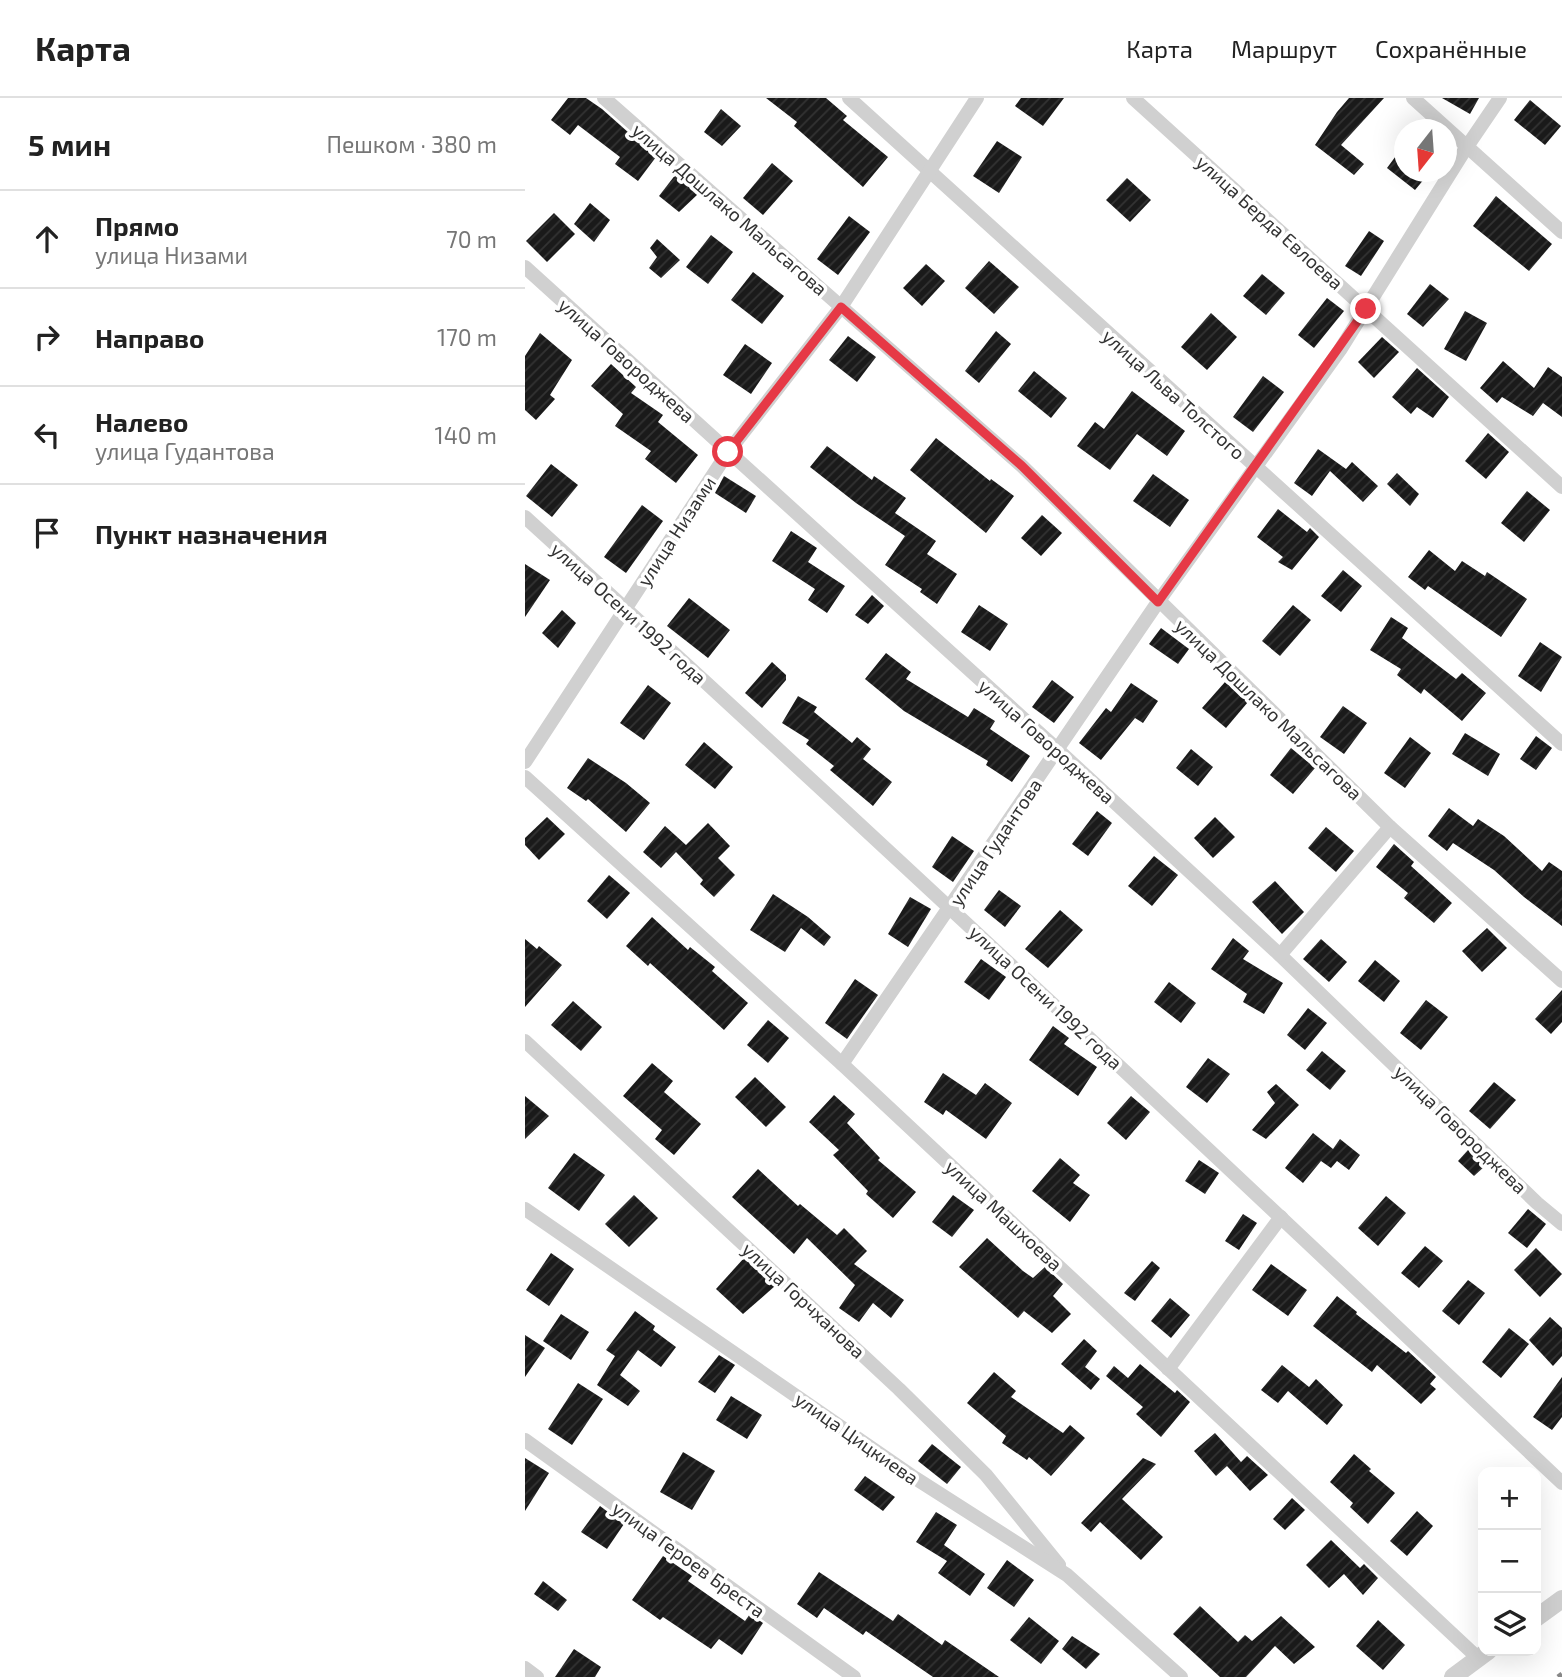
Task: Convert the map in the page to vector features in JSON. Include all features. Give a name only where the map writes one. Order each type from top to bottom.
[{"type":"street","name":"улица Дошлако Мальсагова","points":[[604,98],[1022,466],[1390,827],[1562,981]]},
{"type":"street","name":"улица Льва Толстого","points":[[849,98],[1562,744]]},
{"type":"street","name":"улица Низами","points":[[525,762],[728,452],[841,307],[977,98]]},
{"type":"street","name":"улица Берда Евлоева","points":[[1133,98],[1562,487]]},
{"type":"street","points":[[1413,98],[1562,232]]},
{"type":"street","name":"улица Гудантова","points":[[842,1065],[1158,602],[1366,309],[1500,98]]},
{"type":"street","name":"улица Говороджева","points":[[525,267],[1058,750],[1280,955],[1562,1224]]},
{"type":"street","name":"улица Осени 1992 года","points":[[525,517],[950,907],[1562,1483]]},
{"type":"street","name":"улица Машхоева","points":[[525,778],[842,1065],[1168,1369],[1478,1649]]},
{"type":"street","points":[[1280,955],[1390,827]]},
{"type":"street","name":"улица Горчханова","points":[[525,1041],[928,1417],[986,1475],[1067,1575]]},
{"type":"street","name":"улица Цицкиева","points":[[525,1209],[915,1478],[1067,1575],[1181,1677]]},
{"type":"street","points":[[1168,1369],[1281,1217]]},
{"type":"street","name":"улица Героев Бреста","points":[[525,1440],[854,1677]]},
{"type":"street","points":[[1541,1614],[1562,1599]]},
{"type":"street","points":[[1453,1677],[1480,1656]]},
{"type":"street","points":[[525,1668],[537,1677]]},
{"type":"building","points":[[568,98],[586,98],[656,157],[638,181],[615,164],[620,157],[578,125],[570,135],[551,120]]},
{"type":"building","points":[[766,98],[826,98],[847,116],[843,120],[888,157],[863,187],[794,126],[797,122]]},
{"type":"building","points":[[1021,98],[1064,98],[1043,126],[1015,106]]},
{"type":"building","points":[[1349,98],[1384,98],[1341,145],[1364,164],[1354,175],[1315,145]]},
{"type":"building","points":[[1442,98],[1479,98],[1470,114]]},
{"type":"building","points":[[1530,100],[1561,126],[1545,145],[1514,120]]},
{"type":"building","points":[[721,109],[741,126],[722,146],[704,132]]},
{"type":"building","points":[[997,141],[1022,157],[999,193],[973,176]]},
{"type":"building","points":[[1394,159],[1394,174],[1387,168]]},
{"type":"building","points":[[772,163],[793,181],[763,215],[743,198]]},
{"type":"building","points":[[676,174],[698,194],[679,212],[659,196]]},
{"type":"building","points":[[1127,178],[1151,200],[1130,222],[1106,200]]},
{"type":"building","points":[[1405,182],[1422,182],[1415,190]]},
{"type":"building","points":[[1496,196],[1552,244],[1529,271],[1473,226]]},
{"type":"building","points":[[590,203],[610,220],[594,242],[574,224]]},
{"type":"building","points":[[554,213],[575,234],[547,262],[526,241]]},
{"type":"building","points":[[849,216],[870,232],[838,275],[817,259]]},
{"type":"building","points":[[1369,231],[1384,241],[1361,276],[1345,266]]},
{"type":"building","points":[[711,235],[733,252],[708,284],[686,267]]},
{"type":"building","points":[[657,239],[680,260],[661,278],[649,268],[657,257],[650,248]]},
{"type":"building","points":[[989,261],[1019,287],[994,314],[965,288]]},
{"type":"building","points":[[926,264],[945,281],[922,306],[903,288]]},
{"type":"building","points":[[753,272],[784,296],[762,324],[731,300]]},
{"type":"building","points":[[1262,274],[1285,293],[1266,315],[1243,296]]},
{"type":"building","points":[[1430,284],[1449,299],[1423,327],[1407,314]]},
{"type":"building","points":[[1327,298],[1344,311],[1314,348],[1298,335]]},
{"type":"building","points":[[1465,311],[1487,323],[1466,361],[1444,349]]},
{"type":"building","points":[[1211,313],[1237,337],[1207,370],[1181,347]]},
{"type":"building","points":[[996,331],[1011,344],[979,383],[965,371]]},
{"type":"building","points":[[540,333],[572,360],[550,395],[555,399],[536,420],[525,410],[525,356]]},
{"type":"building","points":[[848,336],[876,357],[857,382],[829,360]]},
{"type":"building","points":[[1382,337],[1399,352],[1374,378],[1358,362]]},
{"type":"building","points":[[745,344],[772,363],[751,394],[723,375]]},
{"type":"building","points":[[1503,361],[1534,388],[1548,367],[1562,377],[1562,417],[1543,403],[1533,416],[1502,397],[1497,403],[1480,388]]},
{"type":"building","points":[[611,364],[636,387],[631,393],[663,415],[658,422],[698,455],[676,483],[645,459],[651,451],[615,426],[623,414],[591,386]]},
{"type":"building","points":[[1417,368],[1449,397],[1433,418],[1417,407],[1411,414],[1392,397]]},
{"type":"building","points":[[1034,371],[1067,398],[1051,418],[1018,391]]},
{"type":"building","points":[[1263,376],[1284,392],[1253,432],[1233,417]]},
{"type":"building","points":[[1132,391],[1185,431],[1167,456],[1137,434],[1110,470],[1077,446],[1095,422],[1104,429]]},
{"type":"building","points":[[1488,433],[1509,452],[1486,479],[1465,461]]},
{"type":"building","points":[[936,438],[990,481],[991,479],[1014,496],[986,533],[910,470]]},
{"type":"building","points":[[827,446],[872,480],[874,476],[906,498],[895,513],[936,541],[927,554],[957,574],[937,604],[920,592],[922,589],[885,565],[905,536],[810,467]]},
{"type":"building","points":[[1318,449],[1346,469],[1352,462],[1378,486],[1363,502],[1330,471],[1312,496],[1294,483]]},
{"type":"building","points":[[551,464],[578,485],[552,517],[526,496]]},
{"type":"building","points":[[1397,473],[1419,494],[1410,506],[1387,484]]},
{"type":"building","points":[[1153,474],[1189,500],[1170,527],[1133,501]]},
{"type":"building","points":[[724,476],[756,496],[746,513],[715,493]]},
{"type":"building","points":[[1527,491],[1550,510],[1524,542],[1501,523]]},
{"type":"building","points":[[642,505],[663,521],[626,573],[604,557]]},
{"type":"building","points":[[1278,509],[1307,532],[1310,528],[1319,537],[1292,570],[1278,562],[1283,557],[1257,537]]},
{"type":"building","points":[[1042,515],[1062,533],[1041,556],[1021,538]]},
{"type":"building","points":[[791,531],[817,548],[808,562],[845,586],[827,613],[808,600],[815,589],[772,561]]},
{"type":"building","points":[[1429,550],[1455,571],[1462,561],[1485,576],[1487,572],[1527,599],[1501,637],[1428,586],[1425,590],[1408,577]]},
{"type":"building","points":[[525,564],[550,580],[525,617]]},
{"type":"building","points":[[1343,570],[1362,586],[1341,612],[1321,596]]},
{"type":"building","points":[[872,595],[884,606],[868,624],[855,615]]},
{"type":"building","points":[[689,598],[730,630],[708,658],[667,626]]},
{"type":"building","points":[[979,605],[1008,624],[990,651],[961,632]]},
{"type":"building","points":[[1293,605],[1311,620],[1280,656],[1262,641]]},
{"type":"building","points":[[562,610],[576,623],[558,648],[542,633]]},
{"type":"building","points":[[1391,617],[1408,628],[1402,638],[1456,679],[1462,673],[1486,693],[1462,721],[1424,689],[1421,694],[1397,675],[1401,669],[1370,650]]},
{"type":"building","points":[[1161,628],[1189,649],[1178,664],[1149,644]]},
{"type":"building","points":[[1540,642],[1562,657],[1541,692],[1518,676]]},
{"type":"building","points":[[886,653],[911,672],[906,679],[968,717],[974,708],[995,721],[990,729],[1030,756],[1012,782],[986,765],[988,761],[904,711],[865,679]]},
{"type":"building","points":[[772,662],[786,675],[786,680],[762,708],[745,693]]},
{"type":"building","points":[[1052,680],[1074,697],[1054,723],[1032,707]]},
{"type":"building","points":[[1225,682],[1248,702],[1226,728],[1202,708]]},
{"type":"building","points":[[1131,683],[1158,701],[1143,723],[1135,718],[1101,760],[1079,743],[1106,708],[1111,712]]},
{"type":"building","points":[[648,685],[671,703],[644,740],[620,723]]},
{"type":"building","points":[[798,696],[817,707],[814,712],[852,743],[857,737],[871,749],[863,759],[892,782],[873,806],[830,770],[834,766],[806,744],[809,740],[782,723]]},
{"type":"building","points":[[1343,706],[1367,723],[1344,754],[1320,737]]},
{"type":"building","points":[[1465,733],[1500,754],[1488,776],[1452,754]]},
{"type":"building","points":[[1536,736],[1552,748],[1536,770],[1520,759]]},
{"type":"building","points":[[1410,737],[1431,753],[1405,788],[1384,773]]},
{"type":"building","points":[[704,742],[733,767],[715,789],[685,765]]},
{"type":"building","points":[[1291,748],[1315,768],[1293,794],[1270,775]]},
{"type":"building","points":[[1191,749],[1213,767],[1198,786],[1176,768]]},
{"type":"building","points":[[588,758],[650,803],[626,832],[588,799],[586,801],[567,788]]},
{"type":"building","points":[[1449,808],[1473,826],[1478,819],[1504,836],[1542,871],[1549,862],[1562,871],[1562,926],[1494,870],[1453,843],[1447,851],[1428,836]]},
{"type":"building","points":[[1097,811],[1112,823],[1088,856],[1072,844]]},
{"type":"building","points":[[547,817],[565,834],[539,860],[525,845],[525,838]]},
{"type":"building","points":[[1215,817],[1235,837],[1213,858],[1194,838]]},
{"type":"building","points":[[708,823],[730,846],[718,858],[735,875],[714,897],[700,884],[703,880],[676,852],[661,868],[643,852],[665,826],[686,845]]},
{"type":"building","points":[[1326,827],[1354,851],[1336,872],[1308,848]]},
{"type":"building","points":[[952,836],[974,851],[953,882],[932,867]]},
{"type":"building","points":[[1394,844],[1414,862],[1411,866],[1452,903],[1434,923],[1404,898],[1408,893],[1376,867]]},
{"type":"building","points":[[1154,856],[1178,875],[1152,906],[1128,886]]},
{"type":"building","points":[[609,875],[630,893],[607,919],[587,901]]},
{"type":"building","points":[[1275,881],[1304,912],[1282,934],[1252,902]]},
{"type":"building","points":[[999,890],[1021,906],[1005,927],[984,910]]},
{"type":"building","points":[[773,894],[808,917],[831,937],[824,946],[801,928],[785,952],[750,930]]},
{"type":"building","points":[[910,897],[931,909],[908,947],[888,934]]},
{"type":"building","points":[[1060,910],[1083,930],[1048,968],[1025,949]]},
{"type":"building","points":[[652,917],[688,950],[690,947],[715,967],[712,971],[748,1003],[724,1030],[650,963],[648,966],[626,946]]},
{"type":"building","points":[[1487,928],[1507,948],[1482,972],[1462,951]]},
{"type":"building","points":[[1233,938],[1249,951],[1243,959],[1283,983],[1264,1014],[1243,1002],[1247,994],[1211,969]]},
{"type":"building","points":[[525,939],[537,949],[539,946],[562,965],[525,1007]]},
{"type":"building","points":[[1321,939],[1347,962],[1329,982],[1303,959]]},
{"type":"building","points":[[981,959],[1006,977],[989,1000],[964,982]]},
{"type":"building","points":[[1375,960],[1400,981],[1384,1002],[1358,981]]},
{"type":"building","points":[[855,979],[878,995],[847,1039],[825,1023]]},
{"type":"building","points":[[1169,982],[1196,1003],[1181,1023],[1154,1002]]},
{"type":"building","points":[[1562,990],[1562,1022],[1551,1034],[1535,1019]]},
{"type":"building","points":[[1426,1000],[1448,1017],[1421,1050],[1400,1033]]},
{"type":"building","points":[[573,1001],[602,1027],[581,1051],[551,1025]]},
{"type":"building","points":[[1308,1008],[1327,1023],[1305,1050],[1287,1035]]},
{"type":"building","points":[[768,1020],[789,1038],[768,1063],[747,1045]]},
{"type":"building","points":[[1053,1026],[1069,1038],[1064,1044],[1097,1067],[1078,1096],[1029,1060]]},
{"type":"building","points":[[1322,1051],[1346,1071],[1330,1090],[1306,1070]]},
{"type":"building","points":[[1208,1058],[1230,1074],[1207,1103],[1186,1087]]},
{"type":"building","points":[[652,1063],[673,1081],[664,1092],[701,1124],[674,1155],[655,1139],[662,1130],[623,1096]]},
{"type":"building","points":[[943,1073],[976,1095],[985,1083],[1012,1103],[986,1139],[946,1110],[943,1115],[924,1102]]},
{"type":"building","points":[[755,1077],[786,1107],[766,1127],[735,1097]]},
{"type":"building","points":[[1494,1082],[1516,1100],[1490,1129],[1469,1111]]},
{"type":"building","points":[[1276,1084],[1299,1105],[1266,1139],[1252,1130],[1275,1103],[1267,1092]]},
{"type":"building","points":[[834,1095],[855,1114],[847,1123],[880,1158],[878,1160],[916,1192],[893,1218],[866,1194],[868,1191],[833,1155],[839,1150],[809,1122]]},
{"type":"building","points":[[525,1096],[549,1116],[525,1139]]},
{"type":"building","points":[[1131,1096],[1150,1112],[1126,1140],[1107,1123]]},
{"type":"building","points":[[1313,1133],[1333,1149],[1340,1139],[1360,1155],[1349,1170],[1337,1161],[1331,1168],[1321,1161],[1303,1183],[1285,1168]]},
{"type":"building","points":[[1468,1150],[1485,1166],[1474,1176],[1458,1161]]},
{"type":"building","points":[[574,1153],[605,1175],[579,1211],[548,1188]]},
{"type":"building","points":[[1060,1158],[1080,1175],[1073,1183],[1090,1195],[1070,1222],[1032,1191]]},
{"type":"building","points":[[1199,1160],[1219,1173],[1205,1194],[1185,1181]]},
{"type":"building","points":[[758,1169],[798,1206],[800,1204],[837,1235],[844,1228],[867,1251],[854,1264],[904,1300],[891,1318],[873,1303],[859,1322],[839,1308],[855,1285],[807,1238],[794,1254],[732,1197]]},
{"type":"building","points":[[634,1195],[658,1218],[629,1247],[605,1224]]},
{"type":"building","points":[[953,1195],[974,1210],[952,1237],[932,1222]]},
{"type":"building","points":[[1386,1196],[1406,1213],[1378,1246],[1358,1228]]},
{"type":"building","points":[[1528,1209],[1546,1224],[1527,1248],[1508,1233]]},
{"type":"building","points":[[1243,1214],[1257,1223],[1239,1250],[1225,1241]]},
{"type":"building","points":[[987,1238],[1033,1278],[1045,1267],[1063,1284],[1053,1296],[1071,1314],[1052,1333],[1024,1311],[1018,1318],[959,1267]]},
{"type":"building","points":[[1425,1246],[1443,1261],[1419,1288],[1401,1273]]},
{"type":"building","points":[[1536,1248],[1562,1274],[1540,1297],[1514,1270]]},
{"type":"building","points":[[551,1253],[574,1269],[549,1306],[526,1290]]},
{"type":"building","points":[[744,1258],[775,1286],[743,1314],[716,1289]]},
{"type":"building","points":[[1152,1261],[1160,1268],[1135,1301],[1124,1293]]},
{"type":"building","points":[[1271,1264],[1307,1290],[1288,1316],[1252,1290]]},
{"type":"building","points":[[1468,1280],[1485,1293],[1459,1325],[1442,1311]]},
{"type":"building","points":[[1337,1296],[1406,1353],[1408,1351],[1436,1377],[1430,1384],[1436,1389],[1421,1404],[1377,1365],[1372,1372],[1313,1326]]},
{"type":"building","points":[[1170,1298],[1190,1315],[1171,1338],[1151,1321]]},
{"type":"building","points":[[635,1311],[655,1326],[653,1330],[676,1347],[661,1367],[638,1350],[620,1375],[640,1391],[628,1406],[597,1385],[615,1356],[606,1350]]},
{"type":"building","points":[[561,1314],[589,1332],[571,1360],[543,1341]]},
{"type":"building","points":[[1550,1317],[1562,1328],[1562,1356],[1553,1366],[1529,1340]]},
{"type":"building","points":[[1509,1328],[1529,1344],[1501,1378],[1482,1362]]},
{"type":"building","points":[[525,1335],[545,1348],[525,1377]]},
{"type":"building","points":[[1084,1339],[1097,1351],[1085,1367],[1100,1379],[1091,1390],[1061,1364]]},
{"type":"building","points":[[719,1355],[735,1365],[715,1393],[698,1382]]},
{"type":"building","points":[[1140,1364],[1190,1402],[1161,1437],[1136,1414],[1143,1407],[1106,1376],[1114,1366],[1128,1378]]},
{"type":"building","points":[[1282,1365],[1309,1387],[1316,1379],[1343,1405],[1327,1425],[1288,1391],[1278,1403],[1261,1390]]},
{"type":"building","points":[[994,1372],[1016,1391],[1011,1397],[1063,1433],[1070,1425],[1085,1438],[1051,1476],[1029,1457],[1027,1460],[1002,1443],[1006,1436],[967,1403]]},
{"type":"building","points":[[1562,1377],[1562,1417],[1552,1430],[1533,1417]]},
{"type":"building","points":[[578,1383],[603,1399],[572,1445],[548,1429]]},
{"type":"building","points":[[731,1396],[762,1415],[747,1439],[716,1420]]},
{"type":"building","points":[[1215,1433],[1241,1462],[1247,1456],[1268,1475],[1250,1491],[1227,1466],[1216,1476],[1194,1451]]},
{"type":"building","points":[[932,1444],[961,1467],[947,1484],[918,1461]]},
{"type":"building","points":[[683,1452],[715,1471],[692,1510],[660,1492]]},
{"type":"building","points":[[1354,1454],[1395,1493],[1368,1524],[1350,1507],[1353,1503],[1330,1482]]},
{"type":"building","points":[[525,1458],[549,1473],[525,1511]]},
{"type":"building","points":[[1143,1458],[1156,1464],[1122,1499],[1163,1537],[1141,1560],[1100,1522],[1091,1532],[1081,1523]]},
{"type":"building","points":[[865,1476],[895,1497],[883,1511],[854,1490]]},
{"type":"building","points":[[1292,1498],[1305,1510],[1285,1530],[1273,1519]]},
{"type":"building","points":[[600,1506],[624,1524],[607,1549],[581,1532]]},
{"type":"building","points":[[1417,1511],[1433,1526],[1407,1556],[1390,1541]]},
{"type":"building","points":[[936,1512],[957,1525],[944,1545],[985,1574],[970,1596],[938,1573],[947,1561],[916,1542]]},
{"type":"building","points":[[1331,1540],[1360,1568],[1364,1564],[1378,1578],[1363,1595],[1344,1574],[1329,1588],[1306,1565]]},
{"type":"building","points":[[663,1556],[692,1576],[688,1581],[745,1621],[750,1614],[763,1623],[742,1655],[719,1639],[711,1649],[663,1617],[660,1620],[632,1600]]},
{"type":"building","points":[[1007,1560],[1034,1580],[1014,1607],[987,1588]]},
{"type":"building","points":[[819,1572],[893,1621],[898,1614],[942,1645],[945,1640],[999,1677],[933,1677],[866,1631],[863,1635],[824,1608],[817,1618],[797,1604]]},
{"type":"building","points":[[543,1581],[567,1600],[558,1611],[534,1594]]},
{"type":"building","points":[[1200,1606],[1238,1642],[1245,1635],[1252,1641],[1281,1616],[1315,1647],[1294,1664],[1275,1646],[1246,1677],[1220,1677],[1173,1634]]},
{"type":"building","points":[[1029,1617],[1059,1641],[1041,1664],[1010,1640]]},
{"type":"building","points":[[1378,1620],[1405,1645],[1383,1670],[1356,1646]]},
{"type":"building","points":[[1072,1636],[1100,1654],[1086,1669],[1062,1649]]},
{"type":"building","points":[[574,1649],[601,1667],[595,1677],[555,1677]]},
{"type":"railway","points":[[1558,1677],[1562,1674]]},
{"type":"route","points":[[728,452],[841,307],[1022,466],[1158,602],[1366,309]]}]
